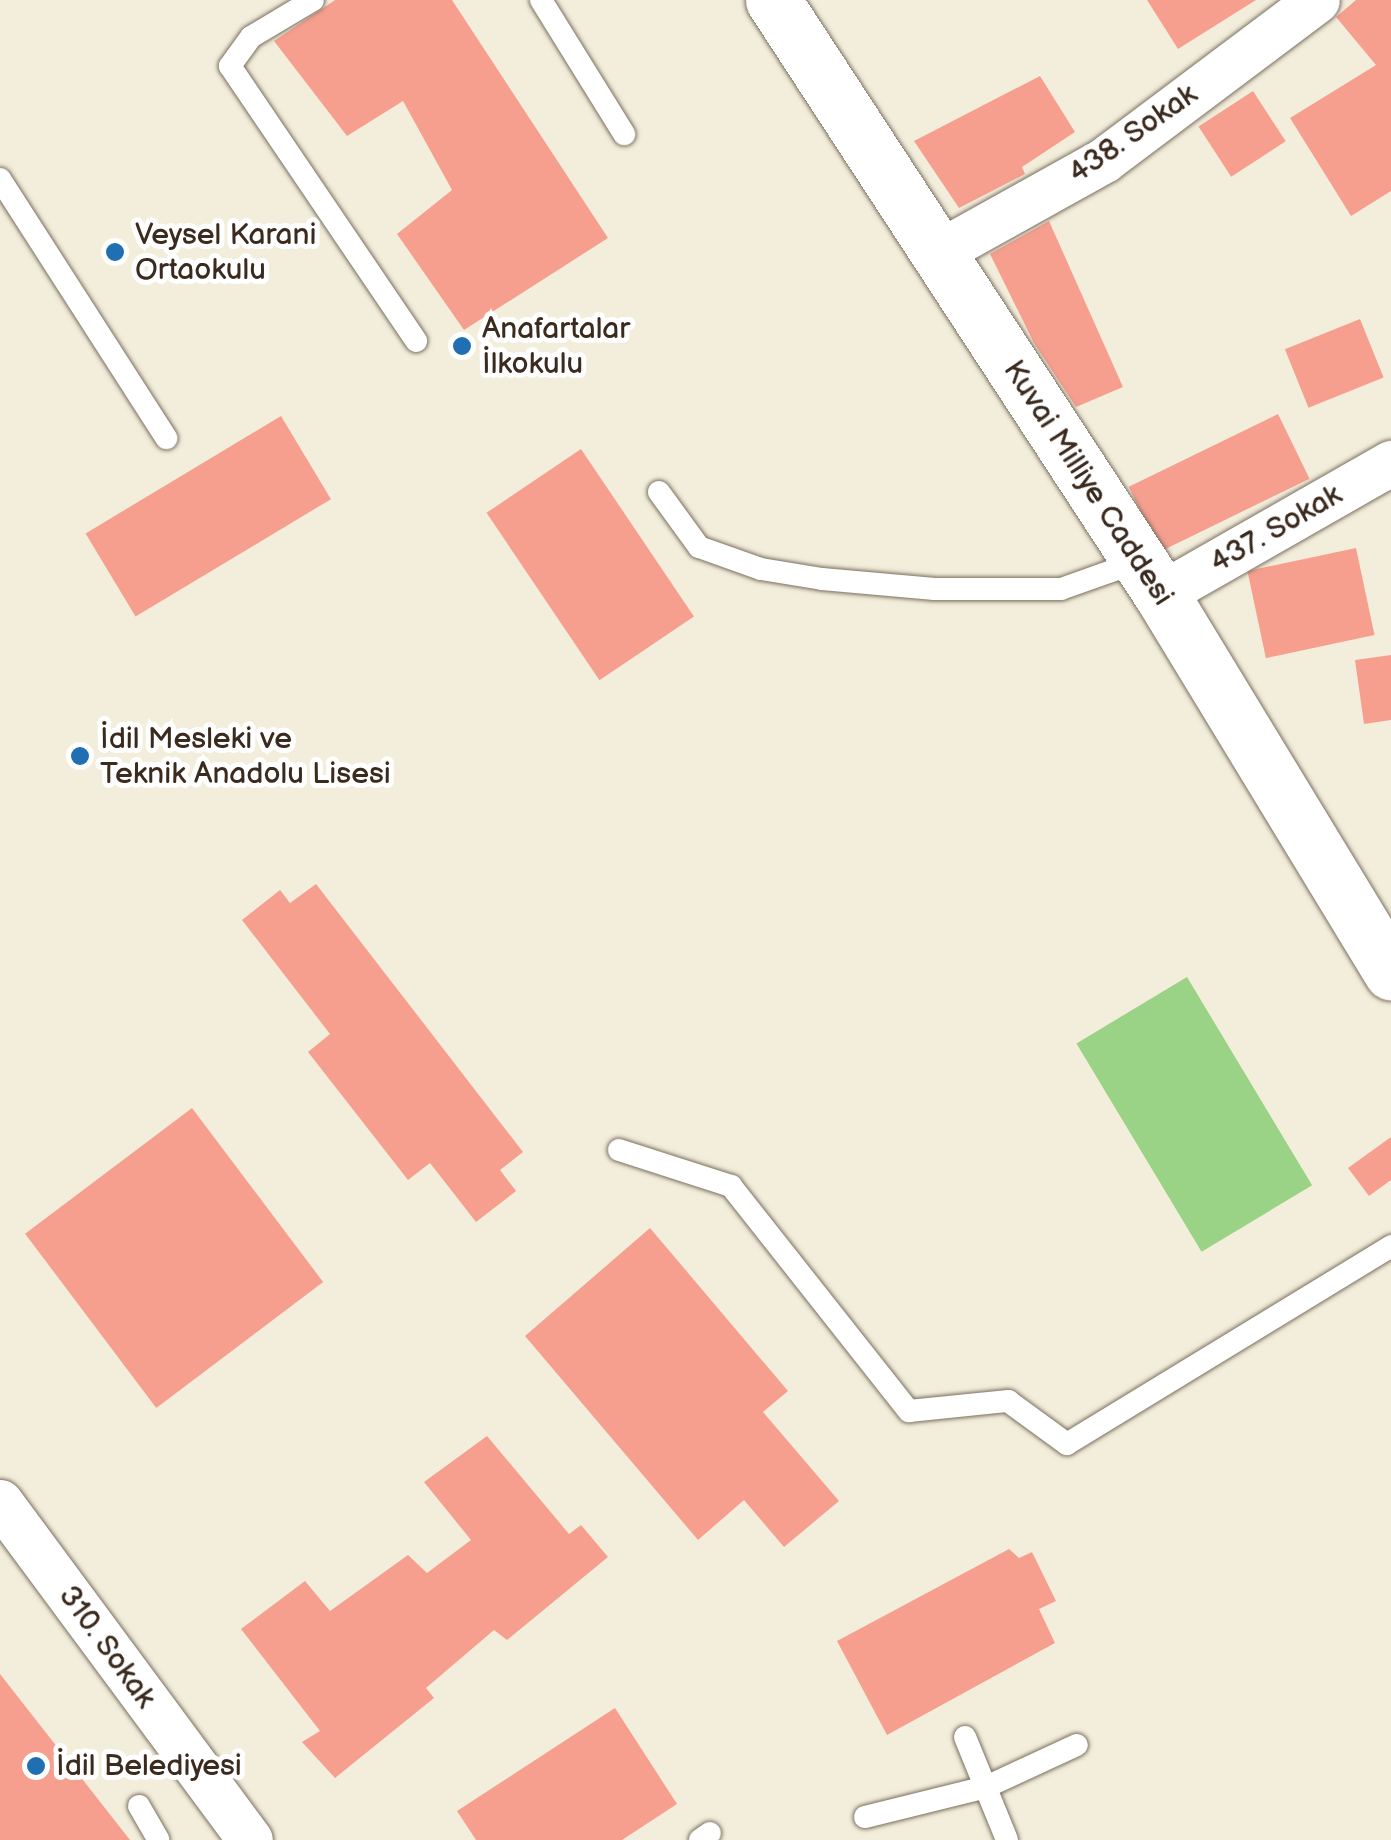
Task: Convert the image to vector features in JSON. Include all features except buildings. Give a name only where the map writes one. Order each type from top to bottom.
[{"type":"street","name":"Kuvai Milliye Caddesi","points":[[773,0],[1150,578],[1391,974]]},
{"type":"street","name":"438. Sokak","points":[[939,252],[1104,160],[1317,0]]},
{"type":"street","name":"437. Sokak","points":[[1150,578],[1391,463]]},
{"type":"street","name":"310. Sokak","points":[[0,1502],[250,1840]]},
{"type":"lane","points":[[314,0],[251,37],[230,66],[416,341]]},
{"type":"lane","points":[[542,0],[624,134]]},
{"type":"lane","points":[[0,179],[166,438]]},
{"type":"lane","points":[[659,492],[699,547],[761,569],[822,580],[935,589],[1062,589],[1150,578]]},
{"type":"lane","points":[[618,1150],[730,1186],[909,1411],[1008,1401],[1067,1444],[1391,1246]]},
{"type":"lane","points":[[965,1736],[1008,1840]]},
{"type":"lane","points":[[865,1817],[986,1787],[1077,1745]]},
{"type":"lane","points":[[139,1806],[159,1840]]},
{"type":"green space","points":[[1187,977],[1312,1185],[1202,1252],[1076,1043]]},
{"type":"place","name":"Veysel Karani Ortaokulu","points":[[115,252]]},
{"type":"place","name":"Anafartalar İlkokulu","points":[[462,346]]},
{"type":"place","name":"İdil Mesleki ve Teknik Anadolu Lisesi","points":[[80,756]]},
{"type":"place","name":"İdil Belediyesi","points":[[36,1766]]}]
